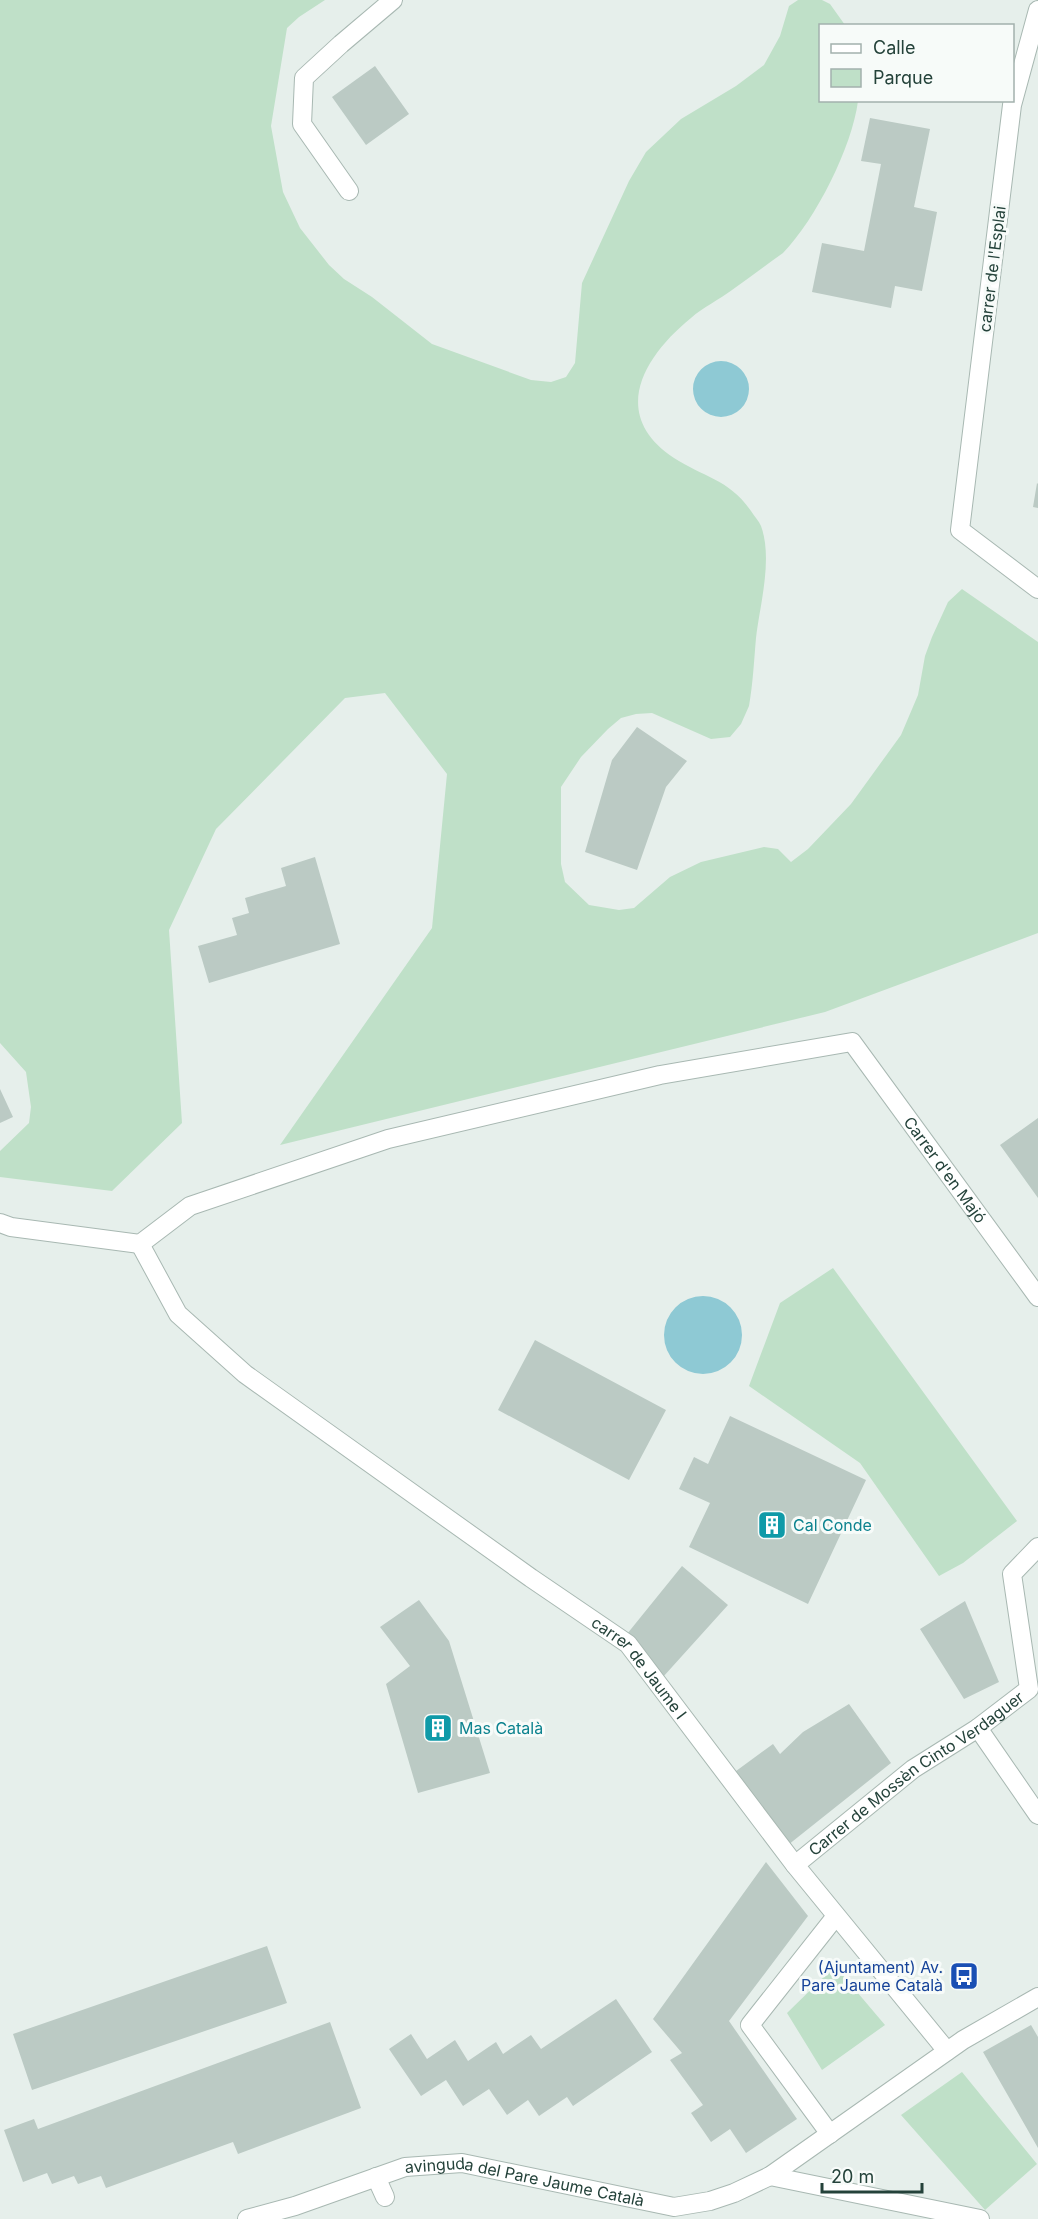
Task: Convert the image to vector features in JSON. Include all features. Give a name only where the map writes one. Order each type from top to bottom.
[{"type":"street","points":[[349,191],[302,124],[304,78],[340,44],[393,0]]},
{"type":"street","name":"carrer de l'Esplai","points":[[1014,98],[1038,10]]},
{"type":"street","name":"carrer de l'Esplai","points":[[1013,102],[960,530],[1038,588]]},
{"type":"street","name":"Carrer d'en Majó","points":[[140,1244],[190,1206],[388,1139],[660,1075],[852,1042],[1038,1297]]},
{"type":"street","points":[[0,1223],[11,1227],[140,1244]]},
{"type":"street","name":"carrer de Jaume I","points":[[140,1244],[178,1314],[245,1374],[531,1578],[628,1644],[795,1865],[947,2051]]},
{"type":"street","name":"Carrer de Mossèn Cinto Verdaguer","points":[[795,1865],[912,1768],[978,1728],[1029,1689],[1012,1574],[1038,1547]]},
{"type":"street","points":[[978,1728],[1038,1815]]},
{"type":"street","points":[[830,2134],[750,2025],[836,1916]]},
{"type":"street","name":"avinguda del Pare Jaume Català","points":[[247,2219],[295,2206],[405,2167],[462,2163],[674,2207],[710,2201],[734,2193],[770,2176],[947,2051],[1038,1996]]},
{"type":"street","points":[[770,2176],[980,2219]]},
{"type":"street","points":[[376,2177],[385,2197]]},
{"type":"green space","points":[[0,0],[325,0],[287,28],[271,126],[283,192],[300,228],[329,265],[344,279],[372,297],[432,344],[531,380],[551,382],[566,377],[575,363],[582,283],[629,181],[646,152],[681,119],[736,86],[764,65],[780,36],[789,6],[798,0],[822,0],[830,4],[844,24],[819,24],[819,102],[858,102],[848,139],[831,181],[808,221],[783,253],[696,314],[674,333],[647,368],[640,386],[638,405],[642,423],[654,441],[674,458],[734,492],[743,500],[761,526],[766,567],[749,706],[741,724],[730,737],[711,739],[652,713],[621,718],[608,729],[581,757],[561,787],[561,864],[565,882],[589,905],[619,910],[634,908],[670,877],[701,862],[764,847],[778,849],[791,862],[808,849],[851,804],[901,735],[918,695],[925,656],[932,637],[948,602],[962,589],[1038,642],[1038,933],[825,1012],[280,1145],[432,928],[447,774],[385,693],[345,698],[216,829],[169,930],[182,1123],[112,1191],[0,1177],[0,1151],[29,1123],[31,1107],[26,1072],[0,1043]]},
{"type":"green space","points":[[833,1268],[1017,1521],[963,1563],[939,1576],[860,1463],[749,1386],[780,1303]]},
{"type":"green space","points":[[835,1966],[885,2025],[822,2070],[787,2013]]},
{"type":"green space","points":[[962,2072],[1037,2164],[985,2210],[901,2115]]},
{"type":"water","points":[[721,361],[732,363],[741,369],[747,378],[749,389],[747,400],[741,409],[732,415],[721,417],[710,415],[701,409],[695,400],[693,389],[695,378],[701,369],[710,363]]},
{"type":"water","points":[[703,1296],[718,1299],[731,1307],[739,1320],[742,1335],[739,1350],[731,1363],[718,1371],[703,1374],[688,1371],[675,1363],[667,1350],[664,1335],[667,1320],[675,1307],[688,1299]]},
{"type":"building","points":[[375,66],[409,114],[366,145],[332,97]]},
{"type":"building","points":[[870,118],[930,129],[914,207],[937,212],[922,291],[895,286],[891,308],[812,292],[822,243],[864,251],[881,164],[861,161]]},
{"type":"building","points":[[1038,484],[1038,508],[1033,507]]},
{"type":"building","points":[[637,727],[687,761],[666,787],[637,870],[585,852],[612,760]]},
{"type":"building","points":[[315,857],[340,944],[209,983],[198,946],[237,935],[232,918],[249,913],[245,898],[286,886],[281,868]]},
{"type":"building","points":[[0,1089],[13,1117],[0,1123]]},
{"type":"building","points":[[1038,1118],[1038,1198],[1000,1145]]},
{"type":"building","points":[[535,1340],[666,1410],[629,1480],[498,1410]]},
{"type":"building","name":"Cal Conde","points":[[730,1416],[866,1480],[808,1604],[689,1547],[710,1503],[679,1489],[694,1457],[708,1464]]},
{"type":"building","points":[[682,1566],[728,1605],[663,1677],[627,1634]]},
{"type":"building","name":"Mas Català","points":[[419,1600],[449,1641],[490,1773],[418,1793],[386,1684],[410,1666],[380,1627]]},
{"type":"building","points":[[965,1601],[999,1682],[964,1699],[920,1629]]},
{"type":"building","points":[[849,1704],[891,1763],[788,1845],[732,1774],[773,1744],[780,1754],[803,1732]]},
{"type":"building","points":[[766,1862],[808,1916],[729,2021],[797,2119],[746,2153],[730,2129],[711,2142],[691,2113],[703,2105],[670,2060],[682,2053],[653,2019]]},
{"type":"building","points":[[267,1946],[287,2003],[32,2090],[13,2034]]},
{"type":"building","points":[[616,1999],[652,2052],[573,2106],[567,2097],[539,2116],[528,2100],[507,2115],[489,2089],[463,2106],[446,2080],[421,2096],[389,2049],[411,2034],[427,2059],[455,2040],[468,2061],[496,2042],[503,2054],[531,2035],[541,2049]]},
{"type":"building","points":[[330,2022],[361,2108],[238,2154],[233,2142],[106,2188],[101,2176],[78,2184],[74,2176],[52,2184],[47,2173],[23,2182],[4,2130],[34,2119],[38,2129]]},
{"type":"building","points":[[1031,2025],[1038,2037],[1038,2148],[983,2052]]},
{"type":"place","name":"Cal Conde","points":[[772,1525]]},
{"type":"place","name":"Mas Català","points":[[438,1728]]},
{"type":"place","name":"(Ajuntament) Av. Pare Jaume Català","points":[[964,1976]]}]
